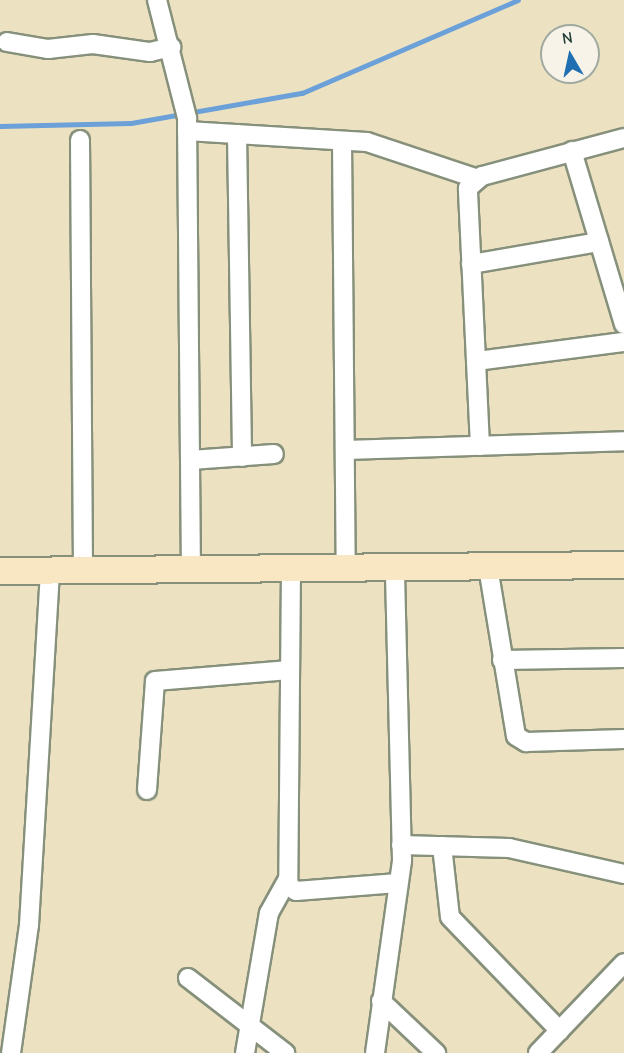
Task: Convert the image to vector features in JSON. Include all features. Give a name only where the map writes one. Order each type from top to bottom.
[{"type":"street","points":[[157,0],[185,99],[187,124],[191,569]]},
{"type":"street","points":[[7,42],[48,49],[93,44],[150,52],[171,47]]},
{"type":"street","points":[[187,124],[237,134],[378,145],[475,178],[624,138]]},
{"type":"street","points":[[237,134],[242,457]]},
{"type":"street","points":[[80,140],[82,570]]},
{"type":"street","points":[[342,141],[346,568]]},
{"type":"street","points":[[572,151],[624,324]]},
{"type":"street","points":[[475,178],[466,195],[480,446]]},
{"type":"street","points":[[471,264],[599,242]]},
{"type":"street","points":[[477,361],[624,342]]},
{"type":"street","points":[[345,450],[624,441]]},
{"type":"street","points":[[191,460],[274,454]]},
{"type":"street","points":[[0,571],[624,565]]},
{"type":"street","points":[[375,1053],[401,845],[395,567]]},
{"type":"street","points":[[488,567],[513,731],[520,740],[624,739]]},
{"type":"street","points":[[245,1053],[269,913],[287,880],[291,568]]},
{"type":"street","points":[[11,1053],[29,925],[50,571]]},
{"type":"street","points":[[502,660],[624,658]]},
{"type":"street","points":[[147,790],[155,681],[290,670]]},
{"type":"street","points":[[401,845],[509,849],[624,874]]},
{"type":"street","points":[[442,846],[450,917],[560,1031]]},
{"type":"street","points":[[287,880],[296,891],[398,883]]},
{"type":"street","points":[[538,1053],[624,963]]},
{"type":"street","points":[[188,978],[285,1053]]},
{"type":"street","points":[[381,1001],[436,1053]]},
{"type":"waterway","points":[[0,126],[131,123],[302,93],[518,0]]}]
